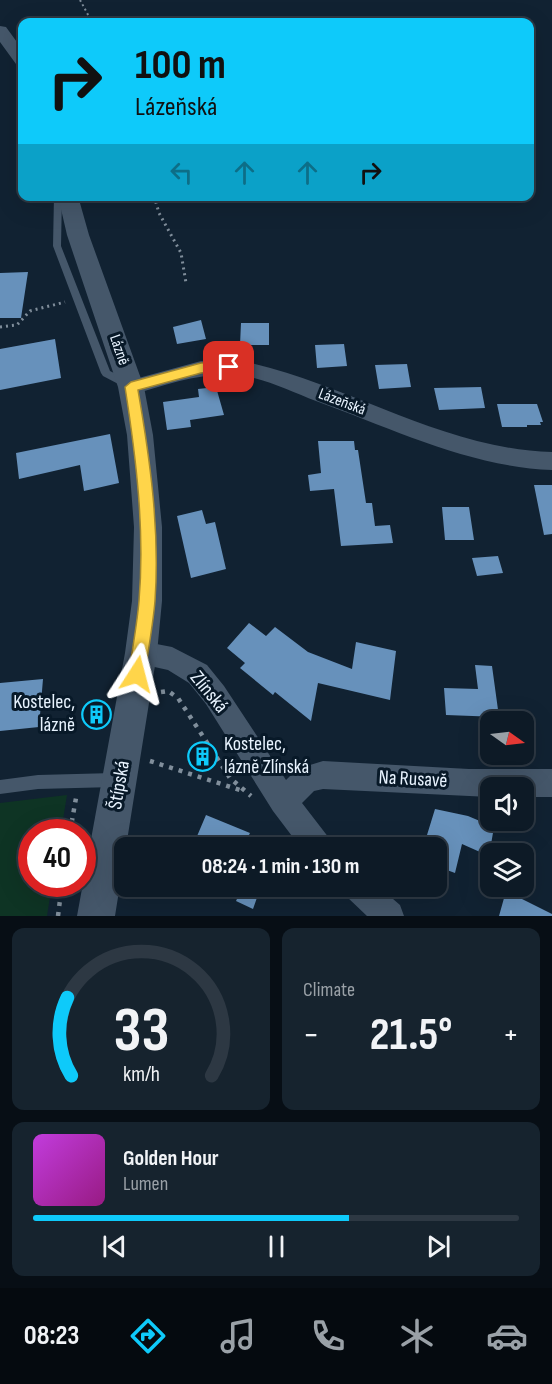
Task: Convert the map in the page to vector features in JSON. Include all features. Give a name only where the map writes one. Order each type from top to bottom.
[{"type":"street","points":[[0,31],[18,55]]},
{"type":"street","name":"Lázně","points":[[69,201],[78,236],[131,387],[140,435],[148,527],[147,601],[141,653]]},
{"type":"street","name":"Lázeňská","points":[[131,387],[201,368],[240,368],[285,381],[479,452],[520,460],[552,461]]},
{"type":"street","name":"Štípská","points":[[96,916],[129,769],[141,653]]},
{"type":"street","name":"Zlínská","points":[[141,653],[172,659],[198,674],[215,695],[283,801],[311,837]]},
{"type":"street","name":"Na Rusavě","points":[[283,801],[307,779],[323,775],[469,783],[552,783]]},
{"type":"street","points":[[368,897],[388,916]]},
{"type":"lane","points":[[57,201],[57,246],[106,373],[131,387]]},
{"type":"lane","points":[[0,787],[38,782],[78,782],[129,769]]},
{"type":"path","points":[[80,0],[90,18]]},
{"type":"path","points":[[155,201],[159,213],[181,253],[186,283]]},
{"type":"path","points":[[0,327],[17,325],[30,311],[78,299]]},
{"type":"path","points":[[129,769],[241,790],[230,778],[178,698],[168,691],[156,694]]},
{"type":"path","points":[[72,819],[78,782]]},
{"type":"path","points":[[58,916],[60,897]]},
{"type":"green space","points":[[67,795],[63,819],[18,819],[18,897],[50,897],[47,916],[0,916],[0,803]]},
{"type":"building","points":[[28,272],[21,318],[0,318],[0,273]]},
{"type":"building","points":[[201,320],[206,339],[177,344],[173,327]]},
{"type":"building","points":[[241,323],[269,323],[269,345],[240,345]]},
{"type":"building","points":[[55,339],[61,378],[0,390],[0,349]]},
{"type":"building","points":[[344,344],[347,366],[317,368],[315,345]]},
{"type":"building","points":[[407,364],[411,387],[379,389],[375,365]]},
{"type":"building","points":[[216,387],[224,415],[190,420],[191,427],[167,430],[163,402],[199,397],[198,389]]},
{"type":"building","points":[[481,387],[485,408],[439,410],[434,388]]},
{"type":"building","points":[[497,404],[537,404],[543,422],[540,422],[541,425],[527,425],[527,427],[502,427]]},
{"type":"building","points":[[110,434],[119,483],[84,491],[80,465],[19,479],[16,453]]},
{"type":"building","points":[[318,441],[354,441],[355,450],[358,450],[366,503],[372,503],[375,526],[390,525],[393,543],[341,546],[334,489],[310,491],[308,475],[321,473]]},
{"type":"building","points":[[534,485],[552,485],[552,534],[544,535]]},
{"type":"building","points":[[442,507],[469,507],[474,540],[445,540]]},
{"type":"building","points":[[202,510],[206,524],[215,522],[226,569],[191,578],[177,516]]},
{"type":"building","points":[[498,556],[503,573],[477,576],[472,558]]},
{"type":"building","points":[[249,623],[266,636],[275,627],[308,652],[352,669],[356,642],[396,651],[390,700],[318,683],[311,721],[275,692],[273,695],[240,668],[245,663],[227,648]]},
{"type":"building","points":[[475,665],[492,666],[498,711],[480,711],[480,716],[446,715],[444,688],[478,689]]},
{"type":"building","points":[[43,679],[39,727],[0,731],[0,683]]},
{"type":"building","points":[[435,809],[468,816],[480,821],[480,831],[493,831],[491,843],[480,843],[480,852],[462,844],[455,873],[447,870],[447,837],[426,837]]},
{"type":"building","points":[[206,815],[250,833],[249,835],[253,837],[197,837]]},
{"type":"building","points":[[238,897],[257,897],[253,909],[236,901]]},
{"type":"building","points":[[504,897],[518,897],[552,914],[552,916],[499,916]]},
{"type":"place","name":"Kostelec, lázně","points":[[96,714]]},
{"type":"place","name":"Kostelec, lázně Zlínská","points":[[203,756]]},
{"type":"route","points":[[137,674],[147,601],[148,527],[140,435],[131,387],[201,368],[229,367]]}]
